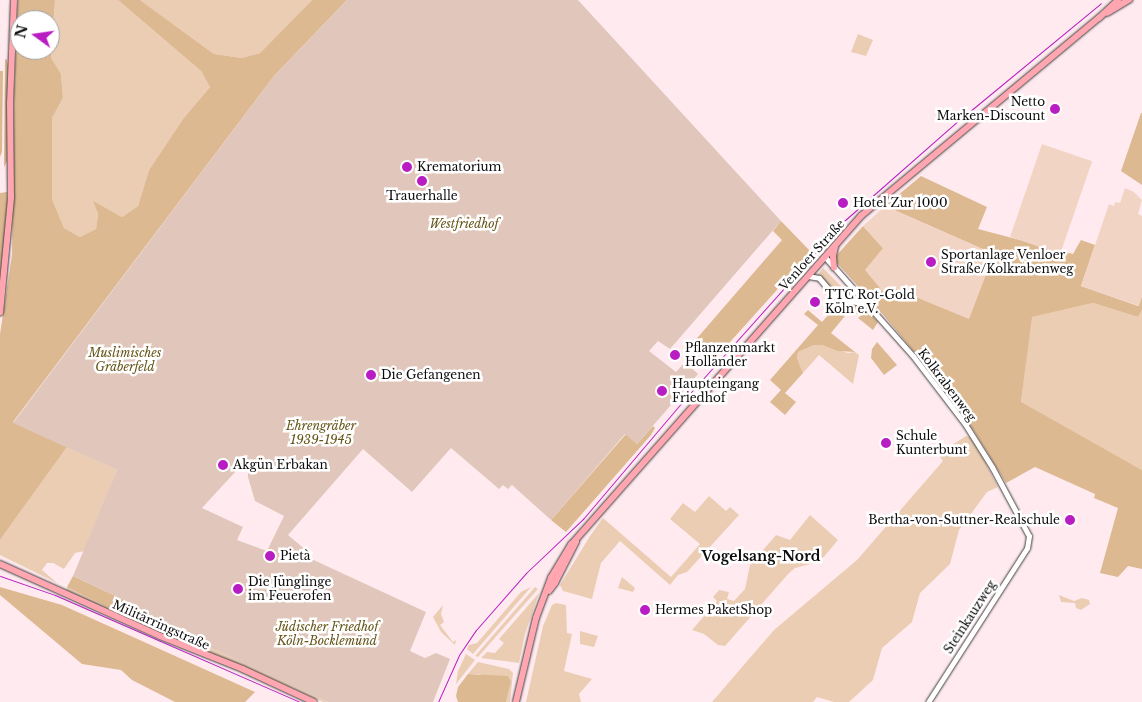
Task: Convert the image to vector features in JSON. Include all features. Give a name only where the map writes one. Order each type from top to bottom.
[{"type":"main road","points":[[0,313],[9,236],[11,198],[10,104],[14,0]]},
{"type":"main road","name":"Venloer Straße","points":[[516,702],[529,642],[547,592],[555,583],[576,542],[691,407],[861,216],[1099,18],[1118,0]]},
{"type":"main road","name":"Venloer Straße","points":[[1099,18],[1129,0]]},
{"type":"main road","points":[[834,268],[833,256],[836,245]]},
{"type":"main road","name":"Militärringstraße","points":[[0,564],[160,636],[243,669],[314,702]]},
{"type":"street","name":"Kolkrabenweg","points":[[824,257],[913,356],[965,424],[1012,502],[1029,536],[1029,542]]},
{"type":"street","points":[[808,276],[819,278],[834,297],[847,301],[867,303]]},
{"type":"street","points":[[847,301],[850,299],[853,290]]},
{"type":"street","name":"Steinkauzweg","points":[[928,702],[1029,542]]},
{"type":"shaded area","points":[[18,0],[55,0],[54,10],[18,10]]},
{"type":"shaded area","points":[[55,0],[118,0],[201,71],[210,87],[183,119],[149,170],[138,206],[122,217],[94,202],[98,214],[96,229],[80,237],[64,228],[52,199],[52,118],[63,98],[61,74],[52,60],[60,60],[60,10],[54,10]]},
{"type":"shaded area","points":[[118,0],[140,0],[214,54],[242,58],[260,53],[312,0],[347,0],[275,75],[13,422],[67,447],[0,540],[0,334],[12,255],[15,60],[52,60],[61,74],[63,98],[52,118],[52,199],[64,228],[80,237],[96,229],[98,214],[93,201],[122,217],[138,206],[149,170],[183,119],[210,87],[201,71]]},
{"type":"shaded area","points":[[140,0],[312,0],[260,53],[242,58],[214,54]]},
{"type":"shaded area","points":[[858,34],[873,40],[866,56],[851,52]]},
{"type":"shaded area","points":[[5,59],[7,60],[8,67],[7,161],[4,167]]},
{"type":"shaded area","points":[[0,71],[3,71],[2,152],[0,157]]},
{"type":"shaded area","points":[[1142,113],[1142,185],[1121,171]]},
{"type":"shaded area","points":[[1042,144],[1092,161],[1060,254],[1010,237]]},
{"type":"shaded area","points":[[921,176],[987,207],[978,229],[1073,254],[1081,240],[1095,245],[1081,286],[1138,306],[1142,296],[1142,310],[1138,317],[1093,303],[1032,317],[1021,402],[1142,470],[1142,569],[1128,566],[1118,577],[1100,573],[1118,508],[1094,498],[1095,494],[1035,467],[1006,483],[974,431],[929,370],[837,263],[836,256],[863,226],[883,248],[889,298],[896,289],[994,254],[885,206]]},
{"type":"shaded area","points":[[1125,188],[1134,192],[1142,200],[1138,214],[1142,216],[1142,296],[1139,306],[1081,286],[1109,204],[1114,206],[1115,202],[1120,203]]},
{"type":"shaded area","points":[[7,192],[8,211],[0,294],[0,193]]},
{"type":"shaded area","name":"Sportanlage Venloer Straße/Kolkrabenweg","points":[[885,206],[994,254],[969,319],[896,289],[889,299],[865,270],[883,248],[863,226]]},
{"type":"shaded area","points":[[781,221],[811,252],[712,362],[692,344],[782,240],[773,231]]},
{"type":"shaded area","points":[[823,268],[849,294],[847,299],[838,298],[817,276]]},
{"type":"shaded area","points":[[1093,303],[1138,317],[1142,310],[1142,470],[1021,403],[1031,317]]},
{"type":"shaded area","points":[[838,304],[863,306],[855,316],[849,311],[831,333],[855,352],[838,351],[822,345],[814,345],[798,352],[797,358],[803,373],[785,393],[796,402],[785,415],[770,402],[781,390],[770,380],[818,325],[804,314],[808,310],[822,322]]},
{"type":"shaded area","points":[[869,312],[878,322],[873,330],[858,318],[864,313]]},
{"type":"shaded area","points":[[877,342],[897,365],[884,375],[871,358],[872,349]]},
{"type":"shaded area","points":[[814,345],[822,345],[848,353],[855,352],[859,355],[853,384],[819,355],[803,373],[797,358],[798,352]]},
{"type":"shaded area","points":[[653,426],[655,428],[651,435],[566,532],[551,520],[626,434],[637,444]]},
{"type":"shaded area","points":[[966,436],[970,437],[979,450],[998,487],[987,492],[959,530],[950,564],[920,593],[912,622],[882,648],[873,680],[849,702],[834,702],[817,697],[813,702],[712,702],[774,630],[857,560],[943,461],[938,454]]},
{"type":"shaded area","points":[[67,447],[117,470],[85,551],[75,553],[64,569],[53,563],[47,563],[42,570],[57,583],[0,555],[0,540]]},
{"type":"shaded area","points":[[709,496],[726,511],[730,507],[739,515],[687,572],[678,575],[670,585],[620,541],[601,563],[592,599],[563,591],[560,585],[603,518],[671,577],[700,544],[670,519],[683,503],[695,512]]},
{"type":"shaded area","points":[[810,515],[838,540],[822,559],[795,568],[789,573],[725,646],[718,645],[704,634],[692,630],[717,601],[713,597],[719,590],[729,592],[727,599],[734,601],[745,589],[750,565],[776,535],[790,540]]},
{"type":"shaded area","points":[[73,576],[135,605],[135,613],[128,617],[67,587]]},
{"type":"shaded area","points":[[622,577],[635,588],[633,592],[618,588]]},
{"type":"shaded area","points":[[0,587],[62,605],[255,692],[245,702],[175,702],[132,680],[121,670],[82,664],[0,595]]},
{"type":"shaded area","points":[[67,587],[128,617],[135,613],[328,702],[323,702],[250,669],[207,654],[66,591]]},
{"type":"shaded area","points":[[531,587],[473,654],[467,649],[469,645],[477,643],[521,592]]},
{"type":"shaded area","points":[[535,587],[538,589],[478,657],[475,656]]},
{"type":"shaded area","points":[[539,593],[525,634],[519,663],[481,658],[487,652],[495,653],[504,643],[499,639]]},
{"type":"shaded area","points":[[1059,595],[1074,601],[1082,598],[1089,600],[1090,604],[1081,610],[1076,608],[1075,603],[1061,602]]},
{"type":"shaded area","points":[[556,603],[566,605],[567,633],[572,634],[564,671],[592,679],[579,694],[581,702],[526,702],[543,626],[552,605]]},
{"type":"shaded area","points":[[443,605],[441,614],[444,622],[440,625],[453,642],[456,640],[455,645],[441,632],[433,617]]},
{"type":"shaded area","points":[[580,631],[598,636],[594,647],[580,644]]},
{"type":"shaded area","points":[[466,654],[475,660],[456,684],[458,671]]},
{"type":"shaded area","points":[[478,662],[509,669],[513,673],[510,702],[506,702],[511,682],[479,674],[468,674]]},
{"type":"shaded area","points":[[468,674],[508,676],[511,682],[506,702],[458,702],[456,696],[458,687]]},
{"type":"green space","name":"Westfriedhof","points":[[347,0],[578,0],[781,221],[670,349],[658,341],[649,351],[676,372],[685,362],[698,374],[637,444],[625,434],[551,520],[512,485],[508,489],[503,485],[499,489],[451,448],[412,492],[363,449],[288,535],[307,551],[305,556],[426,612],[410,651],[425,658],[436,653],[450,659],[433,702],[328,702],[135,613],[135,605],[73,576],[117,470],[13,423],[275,75]],"holes":[[[248,461],[248,477],[255,501],[284,516],[267,551],[237,540],[243,527],[202,508],[236,471]]]},
{"type":"tram line","points":[[438,702],[459,655],[476,630],[526,573],[583,519],[684,400],[844,221],[958,121],[1101,3]]},
{"type":"tram line","points":[[0,576],[55,595],[300,702]]},
{"type":"place","name":"Netto Marken-Discount","points":[[1055,109]]},
{"type":"place","name":"Krematorium","points":[[407,167]]},
{"type":"place","name":"Trauerhalle","points":[[422,181]]},
{"type":"place","name":"Hotel Zur 1000","points":[[843,203]]},
{"type":"place","name":"Sportanlage Venloer Straße/Kolkrabenweg","points":[[931,262]]},
{"type":"place","name":"TTC Rot-Gold Köln e.V.","points":[[815,302]]},
{"type":"place","name":"Pflanzenmarkt Holländer","points":[[675,355]]},
{"type":"place","name":"Die Gefangenen","points":[[371,375]]},
{"type":"place","name":"Haupteingang Friedhof","points":[[662,391]]},
{"type":"place","name":"Schule Kunterbunt","points":[[886,443]]},
{"type":"place","name":"Akgün Erbakan","points":[[223,465]]},
{"type":"place","name":"Bertha-von-Suttner-Realschule","points":[[1070,520]]},
{"type":"place","name":"Pietà","points":[[270,556]]},
{"type":"place","name":"Die Jünglinge im Feuerofen","points":[[238,589]]},
{"type":"place","name":"Hermes PaketShop","points":[[645,610]]},
{"type":"district","name":"Vogelsang-Nord","points":[[761,556]]},
{"type":"park label","name":"Muslimisches Gräberfeld","points":[[125,360]]},
{"type":"park label","name":"Ehrengräber 1939-1945","points":[[321,433]]},
{"type":"park label","name":"Jüdischer Friedhof Köln-Bocklemünd","points":[[327,634]]}]
